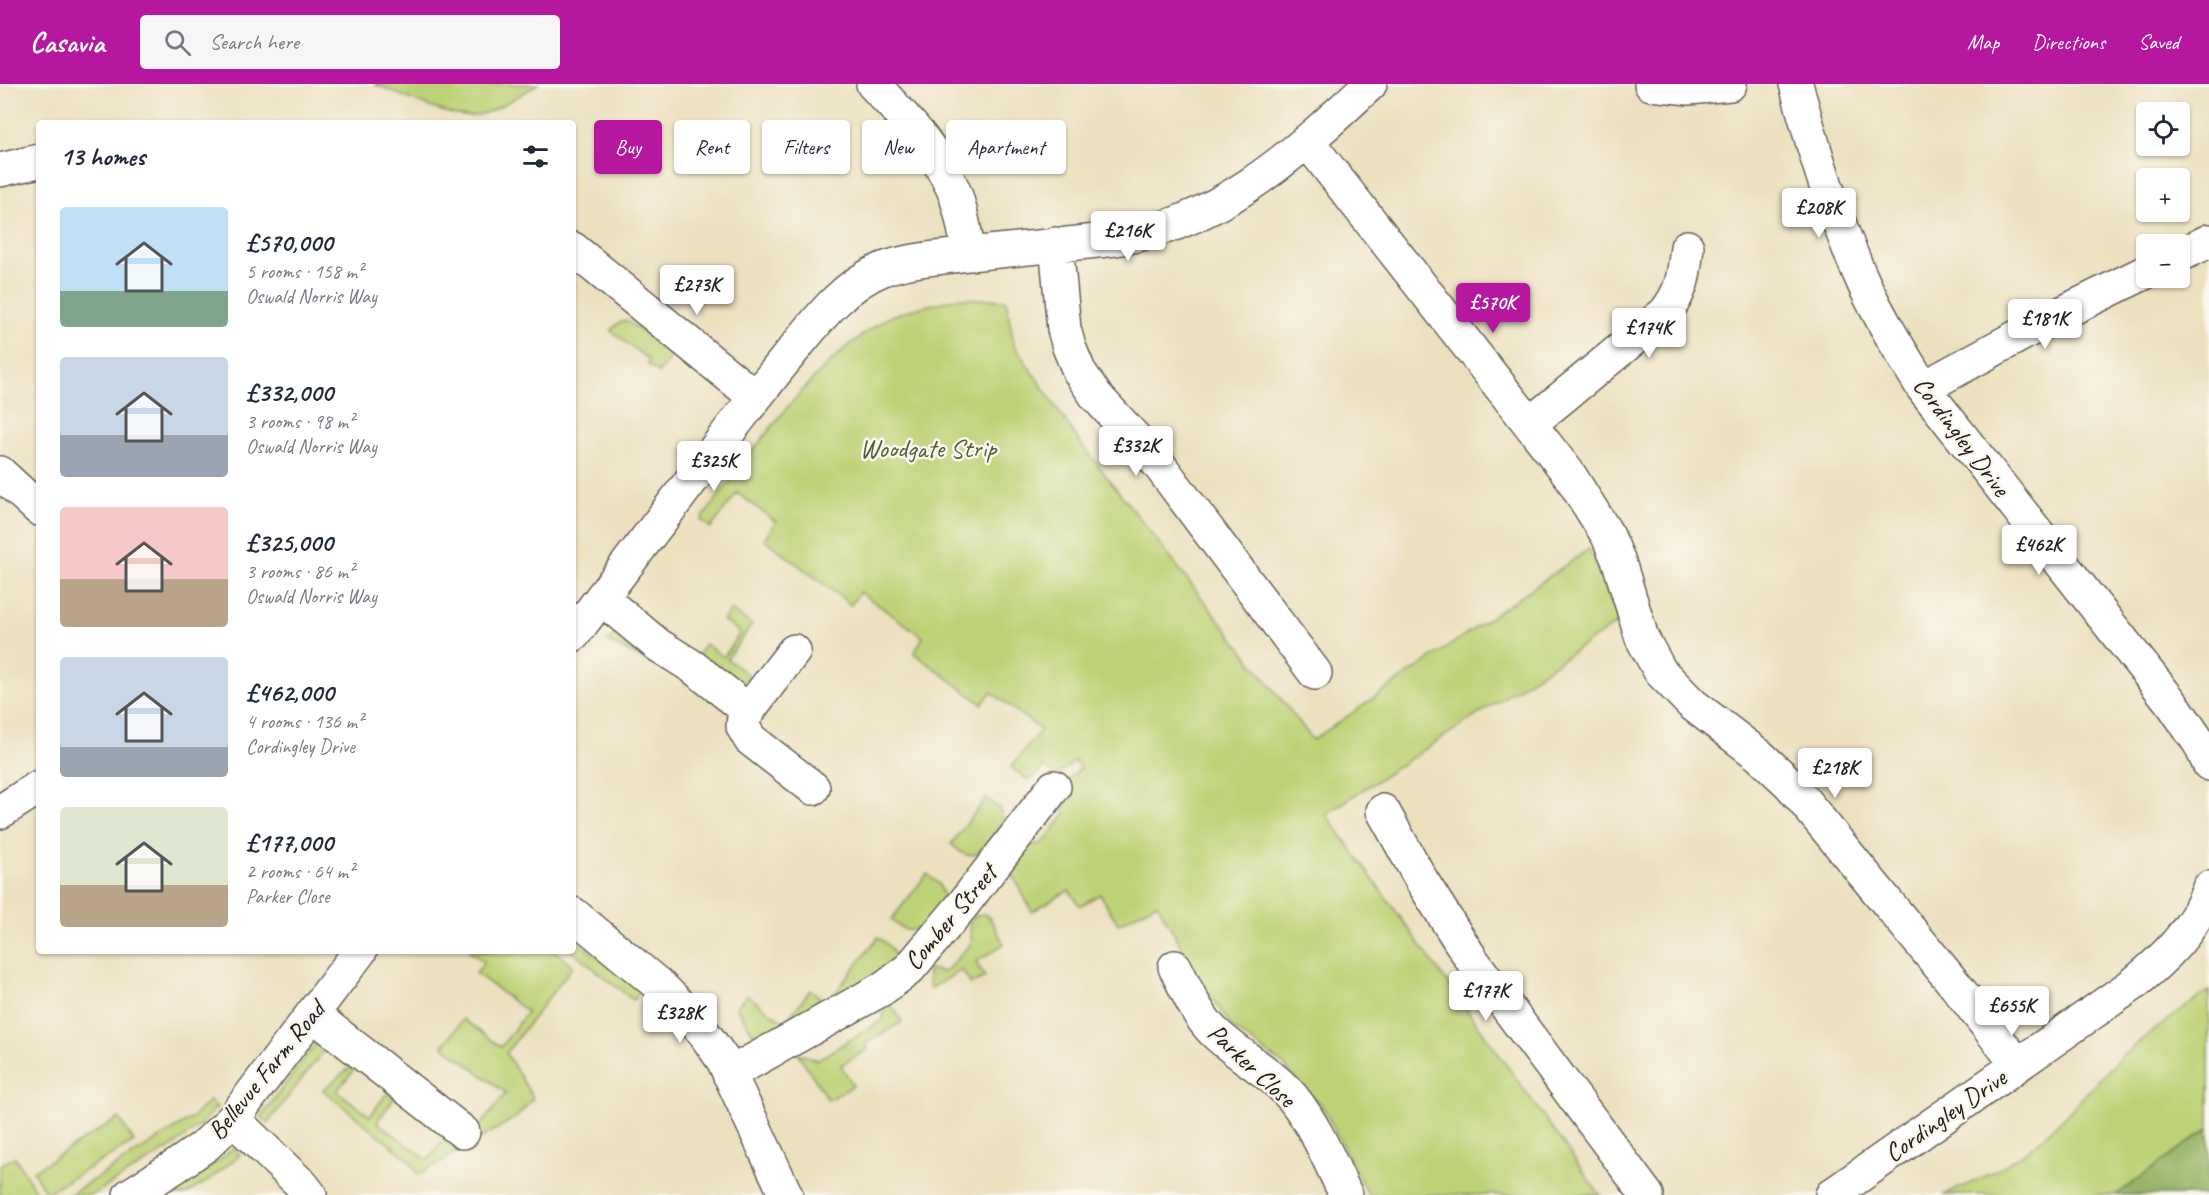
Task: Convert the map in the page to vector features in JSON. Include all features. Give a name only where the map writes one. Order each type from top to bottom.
[{"type":"street","points":[[873,84],[925,142],[942,167],[954,192],[963,220],[969,254]]},
{"type":"street","points":[[576,630],[755,397],[835,301],[858,284],[883,270],[915,260],[1108,240],[1151,233],[1181,222],[1216,205],[1276,167],[1308,142],[1371,84]]},
{"type":"street","points":[[1651,84],[1689,88],[1730,84]]},
{"type":"street","name":"Cordingley Drive","points":[[1796,84],[1823,174],[1852,255],[1882,318],[1916,377],[2174,706],[2200,744],[2209,764]]},
{"type":"street","points":[[1308,142],[1569,474],[1608,536],[1624,578],[1642,638],[1660,671],[1692,704],[1760,756],[1790,784],[2017,1064]]},
{"type":"street","points":[[0,170],[36,162]]},
{"type":"street","points":[[2190,250],[2209,241]]},
{"type":"street","points":[[1056,244],[1064,329],[1079,371],[1096,396],[1157,462],[1314,672]]},
{"type":"street","points":[[1531,423],[1665,313],[1676,300],[1681,286],[1687,247]]},
{"type":"street","points":[[576,251],[755,397]]},
{"type":"street","points":[[1916,377],[2046,321],[2136,277]]},
{"type":"street","points":[[0,473],[36,506]]},
{"type":"street","points":[[601,598],[658,645],[693,667],[748,711]]},
{"type":"street","points":[[794,651],[744,716],[743,727],[750,739],[813,788]]},
{"type":"street","name":"Comber Street","points":[[729,1074],[882,989],[909,969],[961,908],[1054,787]]},
{"type":"street","points":[[0,812],[36,790]]},
{"type":"street","points":[[1383,811],[1422,881],[1472,960],[1647,1195]]},
{"type":"street","name":"Cordingley Drive","points":[[1832,1195],[2099,1009],[2152,969],[2184,936],[2197,915],[2209,888]]},
{"type":"street","points":[[576,916],[661,987],[706,1036],[723,1060],[786,1195]]},
{"type":"street","name":"Bellevue Farm Road","points":[[130,1195],[206,1145],[233,1119],[358,954]]},
{"type":"street","name":"Parker Close","points":[[1175,967],[1199,1014],[1210,1028],[1222,1040],[1267,1073],[1293,1098],[1310,1123],[1346,1195]]},
{"type":"street","points":[[312,1014],[463,1132]]},
{"type":"street","points":[[233,1119],[310,1195]]},
{"type":"green space","points":[[374,84],[538,84],[488,112],[461,116],[422,104]]},
{"type":"green space","name":"Woodgate Strip","points":[[959,298],[1006,300],[1014,345],[1079,441],[1313,740],[1589,549],[1619,622],[1326,814],[1600,1195],[1368,1195],[1320,1102],[1308,1098],[1285,1066],[1233,1028],[1200,981],[1157,903],[1118,924],[1100,894],[1080,906],[1069,890],[1032,912],[1012,873],[1012,862],[1023,846],[1043,843],[1065,814],[1064,787],[1081,768],[1075,761],[1056,776],[1043,767],[1034,778],[1028,780],[1011,767],[1041,730],[991,692],[982,704],[914,653],[923,637],[860,592],[851,605],[764,539],[776,522],[737,493],[711,528],[701,520],[763,437],[809,383],[833,359],[860,337],[894,315]]},
{"type":"green space","points":[[626,320],[672,354],[659,373],[647,364],[649,360],[611,331],[617,324]]},
{"type":"green space","points":[[731,610],[752,625],[727,659],[749,675],[742,683],[736,683],[697,656],[705,644],[724,657],[740,633],[723,620]]},
{"type":"green space","points":[[619,628],[679,676],[608,642]]},
{"type":"green space","points":[[986,798],[999,808],[1004,822],[994,839],[984,849],[979,853],[967,855],[951,844]]},
{"type":"green space","points":[[927,874],[939,884],[944,897],[934,914],[919,928],[903,929],[891,920]]},
{"type":"green space","points":[[984,914],[990,918],[1004,944],[976,962],[985,977],[971,984],[962,970],[930,989],[927,969],[945,972],[972,942],[969,922],[977,915]]},
{"type":"green space","points":[[878,937],[893,952],[893,965],[831,1003],[831,998]]},
{"type":"green space","points":[[576,940],[641,991],[633,1000],[576,954]]},
{"type":"green space","points":[[473,954],[559,954],[573,966],[506,1053],[533,1098],[517,1117],[418,1175],[409,1160],[323,1090],[353,1065],[356,1067],[337,1091],[370,1116],[387,1093],[394,1098],[377,1122],[428,1160],[446,1136],[463,1148],[506,1093],[443,1046],[463,1019],[501,1047],[527,1012],[476,973],[484,962]]},
{"type":"green space","points":[[810,990],[820,997],[802,1021],[761,1046],[736,1007],[747,995],[785,1023]]},
{"type":"green space","points":[[2209,991],[2209,1128],[2116,1195],[1943,1195],[1985,1176],[2024,1153],[2060,1121],[2126,1053],[2160,1025]]},
{"type":"green space","points":[[885,1001],[895,1010],[902,1022],[865,1044],[868,1049],[841,1065],[853,1086],[828,1100],[798,1053],[817,1060],[883,1020]]},
{"type":"green space","points":[[316,1043],[325,1049],[268,1123],[261,1117]]},
{"type":"green space","points":[[210,1100],[217,1107],[199,1126],[172,1147],[92,1195],[69,1195],[192,1118]]},
{"type":"green space","points":[[119,1118],[134,1142],[46,1193],[33,1171]]},
{"type":"green space","points":[[2209,1128],[2209,1195],[2116,1195]]},
{"type":"green space","points":[[233,1148],[240,1155],[208,1181],[185,1195],[165,1195],[219,1161]]},
{"type":"green space","points":[[15,1157],[38,1195],[0,1195],[0,1165]]}]
